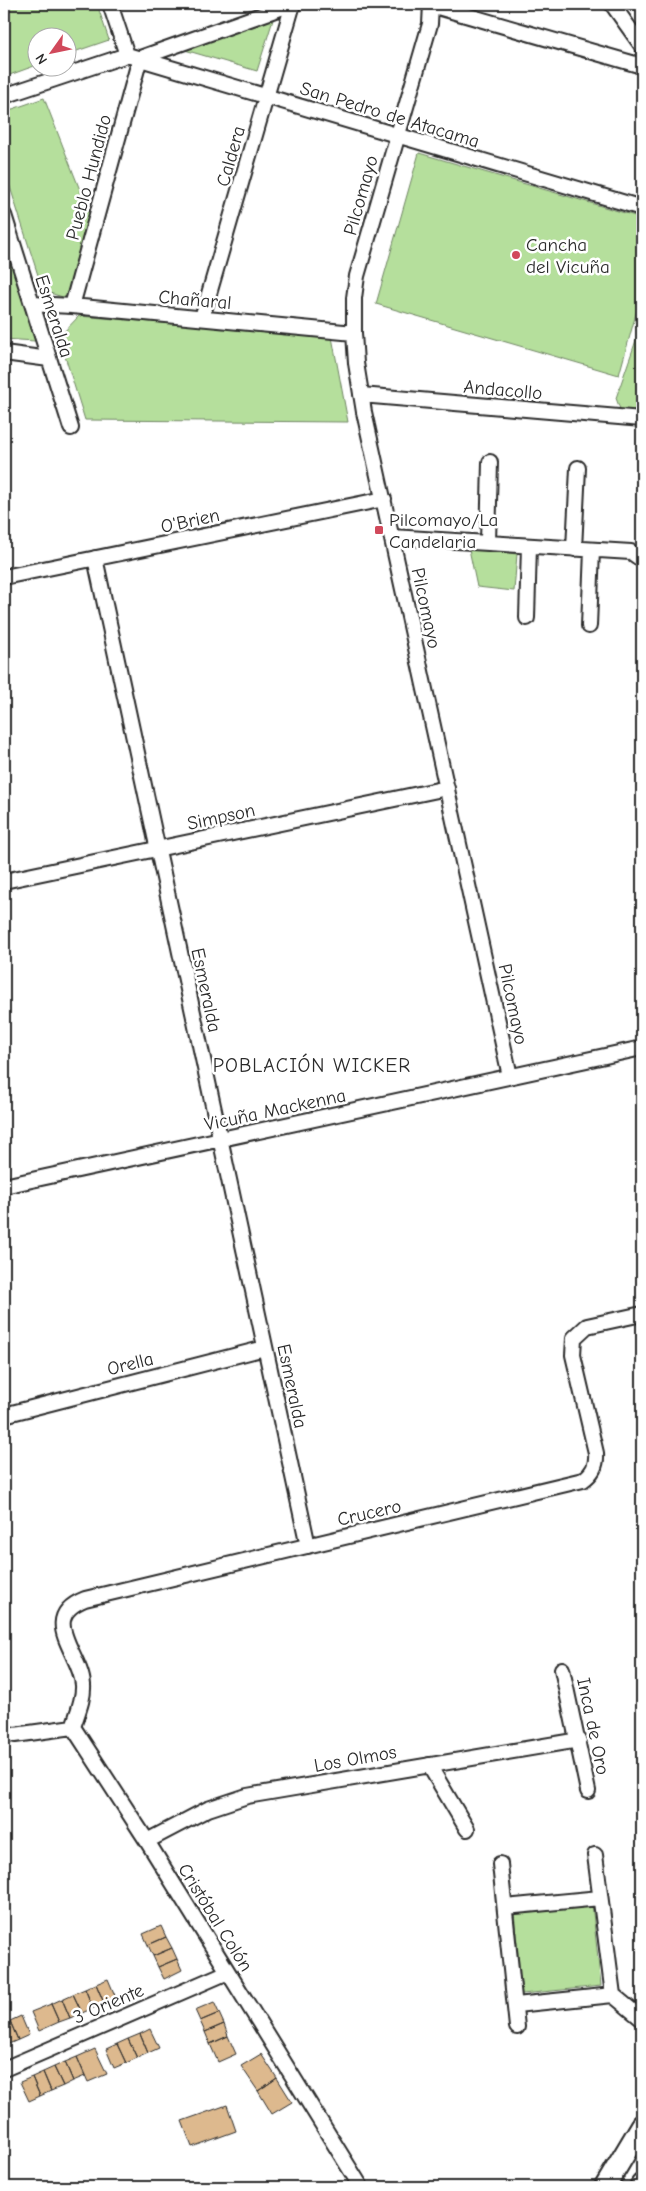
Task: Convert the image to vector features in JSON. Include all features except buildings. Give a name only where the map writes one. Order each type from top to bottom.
[{"type":"main road","points":[[605,2187],[642,2124]]},
{"type":"street","points":[[110,4],[134,57]]},
{"type":"street","points":[[4,96],[134,57],[292,4]]},
{"type":"street","name":"Caldera","points":[[202,318],[292,4]]},
{"type":"street","points":[[431,4],[642,66]]},
{"type":"street","name":"Pilcomayo","points":[[431,4],[430,24],[357,276],[353,307],[354,333],[361,395],[510,1076]]},
{"type":"street","points":[[612,4],[642,46]]},
{"type":"street","name":"San Pedro de Atacama","points":[[134,57],[642,208]]},
{"type":"street","name":"Pueblo Hundido","points":[[72,306],[134,57]]},
{"type":"street","name":"Esmeralda","points":[[4,215],[6,229],[71,428]]},
{"type":"street","name":"Chañaral","points":[[32,304],[72,306],[354,333]]},
{"type":"street","points":[[4,353],[49,359]]},
{"type":"street","name":"Andacollo","points":[[361,395],[642,419]]},
{"type":"street","points":[[488,543],[490,462]]},
{"type":"street","points":[[574,549],[578,468]]},
{"type":"street","name":"O'Brien","points":[[4,577],[384,499]]},
{"type":"street","points":[[392,537],[592,550],[637,556]]},
{"type":"street","points":[[527,618],[529,546]]},
{"type":"street","points":[[589,626],[592,550]]},
{"type":"street","name":"Esmeralda","points":[[95,558],[308,1546]]},
{"type":"street","name":"Simpson","points":[[4,881],[447,788]]},
{"type":"street","name":"Vicuña Mackenna","points":[[4,1186],[642,1048]]},
{"type":"street","name":"Crucero","points":[[74,1727],[83,1686],[63,1629],[62,1619],[69,1606],[85,1599],[583,1480],[589,1476],[596,1465],[596,1452],[573,1355],[574,1338],[587,1326],[642,1314]]},
{"type":"street","name":"Orella","points":[[4,1415],[265,1348]]},
{"type":"street","name":"Inca de Oro","points":[[562,1669],[588,1791]]},
{"type":"street","points":[[4,1733],[15,1735],[74,1727]]},
{"type":"street","name":"Cristóbal Colón","points":[[74,1727],[147,1841],[361,2187]]},
{"type":"street","name":"Los Olmos","points":[[147,1841],[208,1809],[236,1798],[578,1740]]},
{"type":"street","points":[[429,1765],[467,1829]]},
{"type":"street","points":[[595,1855],[613,1995],[642,2019]]},
{"type":"street","points":[[500,1864],[518,2027]]},
{"type":"street","points":[[505,1907],[600,1898]]},
{"type":"street","name":"3 Oriente","points":[[4,2069],[228,1972]]},
{"type":"street","points":[[516,2005],[613,1995]]},
{"type":"green space","points":[[4,4],[97,4],[109,40],[78,51],[78,28],[28,28],[28,68],[4,77]]},
{"type":"green space","points":[[277,7],[257,71],[171,46]]},
{"type":"green space","points":[[44,98],[89,213],[66,298],[43,291],[4,168],[4,112]]},
{"type":"green space","name":"Cancha del Vicuña","points":[[419,153],[642,218],[642,292],[619,375],[376,304]]},
{"type":"green space","points":[[4,241],[35,341],[4,339]]},
{"type":"green space","points":[[79,316],[332,337],[348,422],[85,420],[59,337]]},
{"type":"green space","points":[[642,323],[642,413],[621,412],[616,398]]},
{"type":"green space","points":[[469,549],[517,554],[514,591],[477,587]]},
{"type":"green space","points":[[592,1904],[601,1986],[522,1994],[514,1912]]},
{"type":"place","name":"Cancha del Vicuña","points":[[516,255]]},
{"type":"place","name":"Pilcomayo/La Candelaria","points":[[379,530]]},
{"type":"district","name":"POBLACIÓN WICKER","points":[[312,1065]]}]
